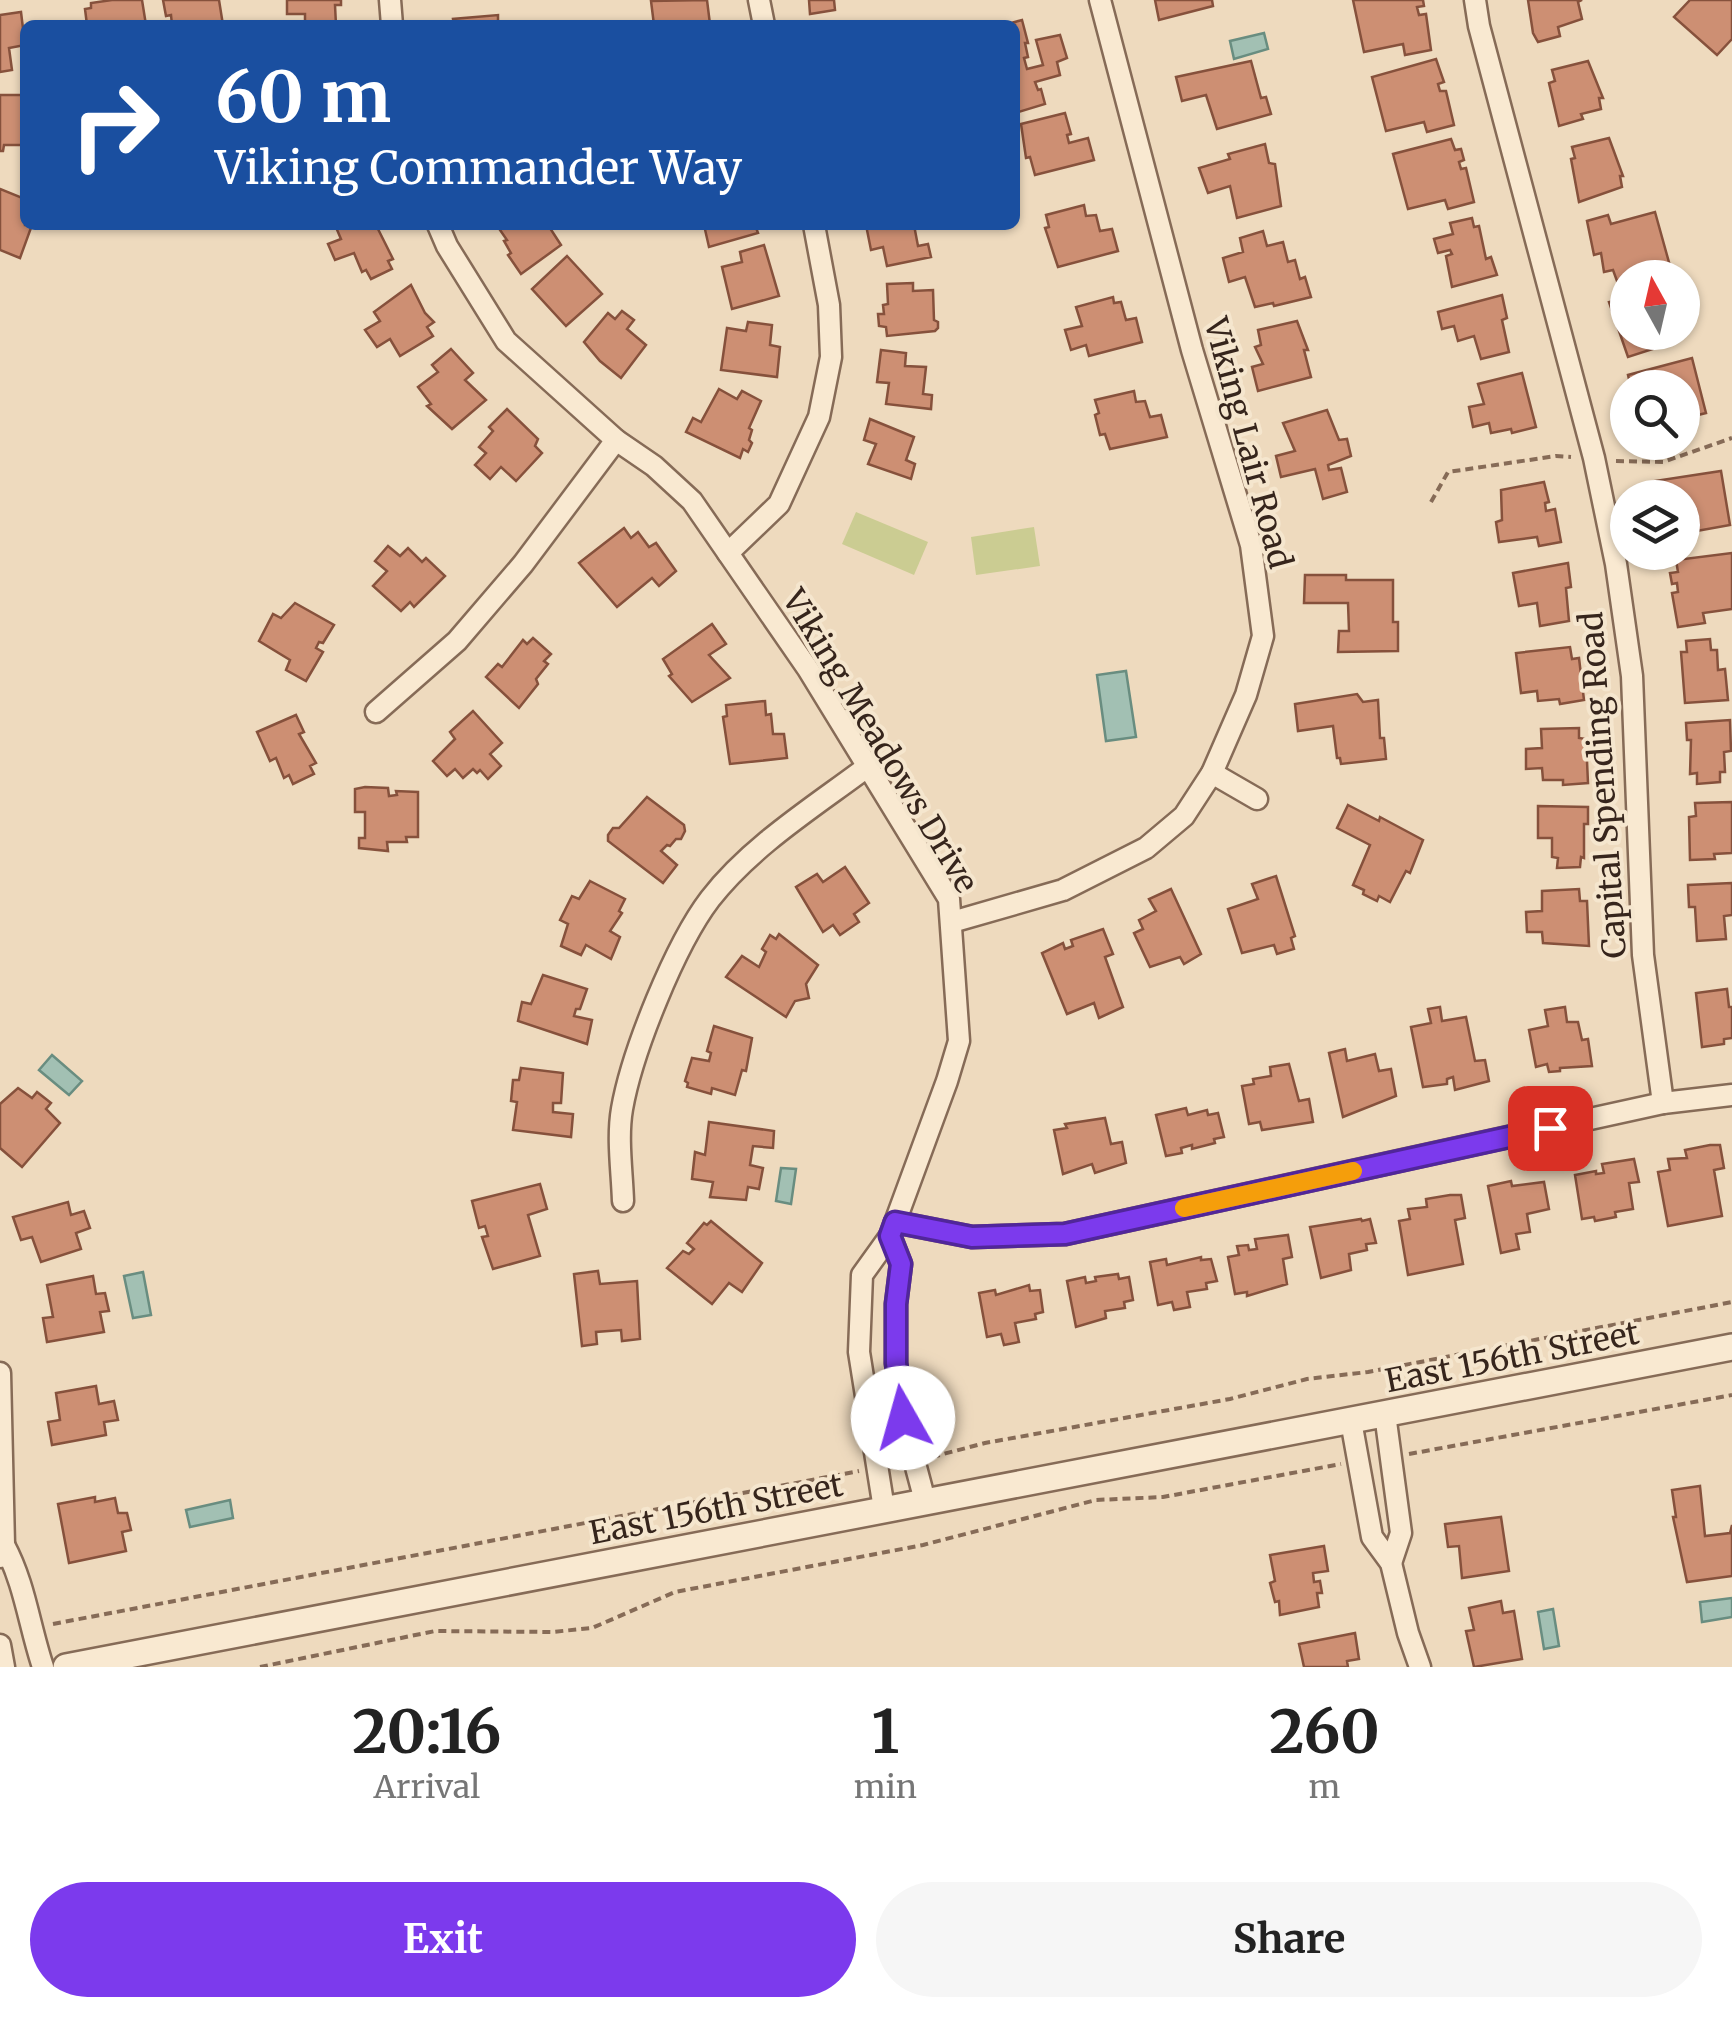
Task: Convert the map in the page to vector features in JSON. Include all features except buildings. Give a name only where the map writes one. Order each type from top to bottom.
[{"type":"street","name":"Viking Lair Road","points":[[952,922],[1063,890],[1146,848],[1184,816],[1212,773],[1246,695],[1262,636],[1251,545],[1192,350],[1100,0]]},
{"type":"street","name":"Capital Spending Road","points":[[1475,0],[1594,458],[1616,564],[1632,676],[1642,955],[1663,1103]]},
{"type":"street","name":"Viking Meadows Drive","points":[[440,230],[506,341],[616,440],[654,466],[692,501],[808,669],[949,899],[958,1041],[893,1229],[862,1275],[859,1352],[884,1509]]},
{"type":"street","points":[[728,553],[779,504],[819,417],[831,358],[830,322],[815,230]]},
{"type":"street","points":[[376,712],[458,640],[523,564],[616,440]]},
{"type":"street","points":[[623,1200],[622,1112],[629,1079],[657,1000],[701,915],[746,862],[868,766]]},
{"type":"street","points":[[1212,773],[1256,800]]},
{"type":"street","points":[[925,1501],[903,1418],[896,1363],[901,1264],[893,1229],[972,1237],[1065,1234],[1663,1103],[1732,1095]]},
{"type":"street","name":"East 156th Street","points":[[66,1667],[1732,1347]]},
{"type":"street","points":[[0,1373],[2,1551],[21,1577],[30,1629],[43,1667]]},
{"type":"street","points":[[1385,1414],[1400,1533],[1391,1562]]},
{"type":"street","points":[[1351,1421],[1372,1537],[1391,1562],[1420,1667]]},
{"type":"street","points":[[0,1646],[4,1667]]},
{"type":"path","points":[[914,1461],[985,1443],[1230,1399],[1307,1379],[1368,1372],[1732,1302]]},
{"type":"path","points":[[1391,1458],[1732,1395]]},
{"type":"path","points":[[260,1667],[435,1631],[552,1632],[592,1628],[675,1592],[923,1545],[1096,1500],[1163,1497],[1360,1461]]},
{"type":"path","points":[[30,1629],[632,1513],[878,1470]]},
{"type":"green space","points":[[856,512],[928,542],[914,575],[842,544]]},
{"type":"green space","points":[[1034,527],[1040,566],[976,575],[971,537]]},
{"type":"shaded area","points":[[1264,33],[1268,49],[1234,59],[1230,41]]},
{"type":"shaded area","points":[[1126,671],[1136,737],[1106,741],[1097,675]]},
{"type":"shaded area","points":[[52,1055],[82,1081],[69,1095],[39,1070]]},
{"type":"shaded area","points":[[781,1168],[796,1169],[791,1204],[776,1201]]},
{"type":"shaded area","points":[[143,1272],[151,1315],[133,1318],[124,1276]]},
{"type":"shaded area","points":[[230,1500],[233,1518],[190,1527],[186,1510]]},
{"type":"shaded area","points":[[1732,1598],[1732,1617],[1702,1622],[1700,1602]]},
{"type":"shaded area","points":[[1553,1609],[1559,1646],[1544,1649],[1538,1612]]},
{"type":"slow traffic","points":[[1184,1208],[1353,1171]]},
{"type":"route","points":[[903,1418],[896,1363],[901,1264],[890,1236],[895,1222],[972,1237],[1065,1234],[1550,1128]]}]
